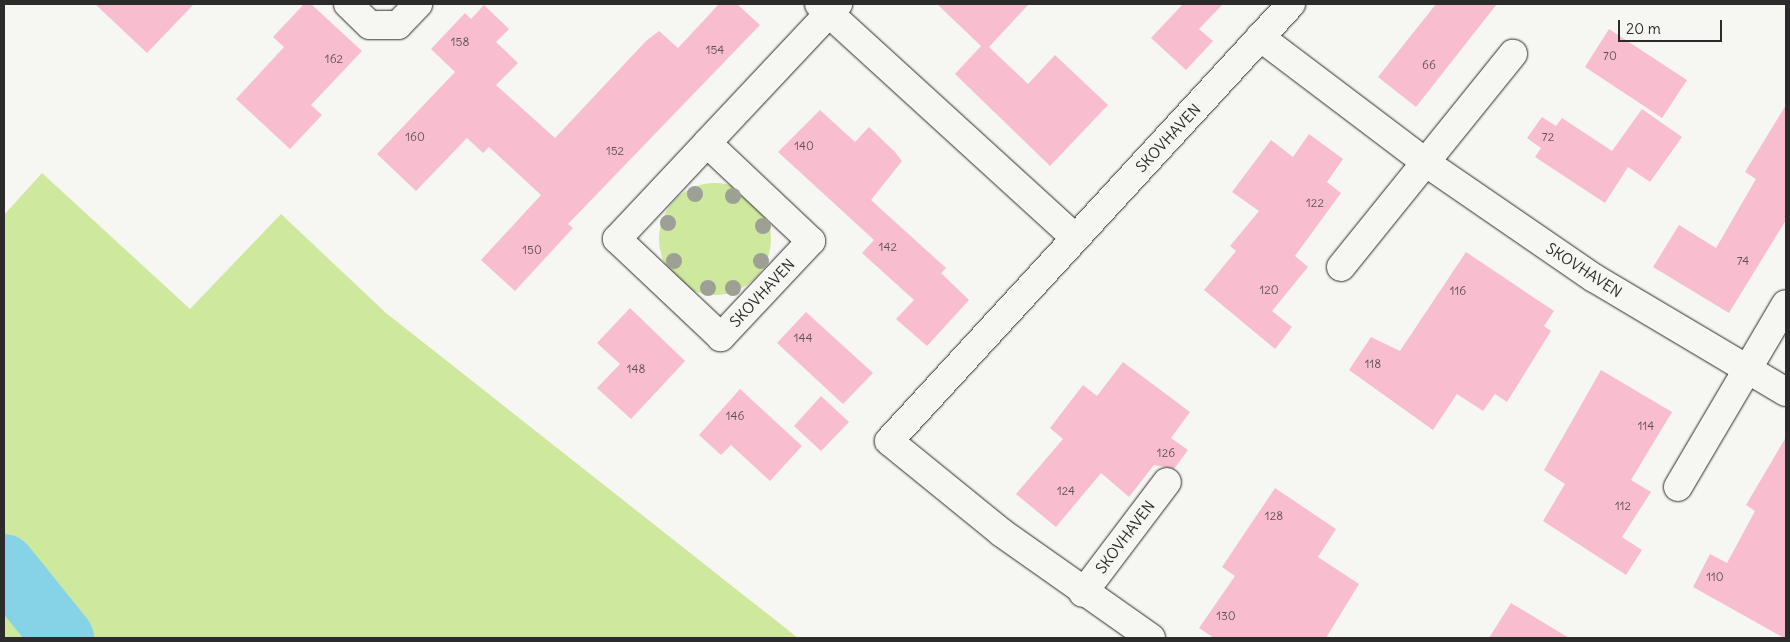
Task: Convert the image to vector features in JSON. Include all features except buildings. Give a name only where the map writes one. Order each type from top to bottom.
[{"type":"street","points":[[348,4],[370,25],[398,25],[418,4]]},
{"type":"street","name":"SKOVHAVEN","points":[[1151,638],[1083,592],[889,441],[1292,4]]},
{"type":"street","name":"SKOVHAVEN","points":[[707,143],[811,242],[721,337],[617,239],[707,143],[829,7],[1076,238]]},
{"type":"street","name":"SKOVHAVEN","points":[[1260,37],[1425,162],[1594,278],[1747,371],[1786,392]]},
{"type":"street","points":[[1341,267],[1513,54]]},
{"type":"street","points":[[1678,487],[1786,304]]},
{"type":"street","name":"SKOVHAVEN","points":[[1083,592],[1167,482]]},
{"type":"green space","points":[[42,173],[190,309],[281,214],[386,313],[798,638],[4,638],[4,215]]},
{"type":"green space","points":[[715,183],[736,187],[755,199],[767,218],[771,239],[767,260],[755,279],[736,291],[715,295],[694,291],[675,279],[663,260],[659,239],[663,218],[675,199],[694,187]]},
{"type":"waterway","points":[[4,565],[63,638]]}]
